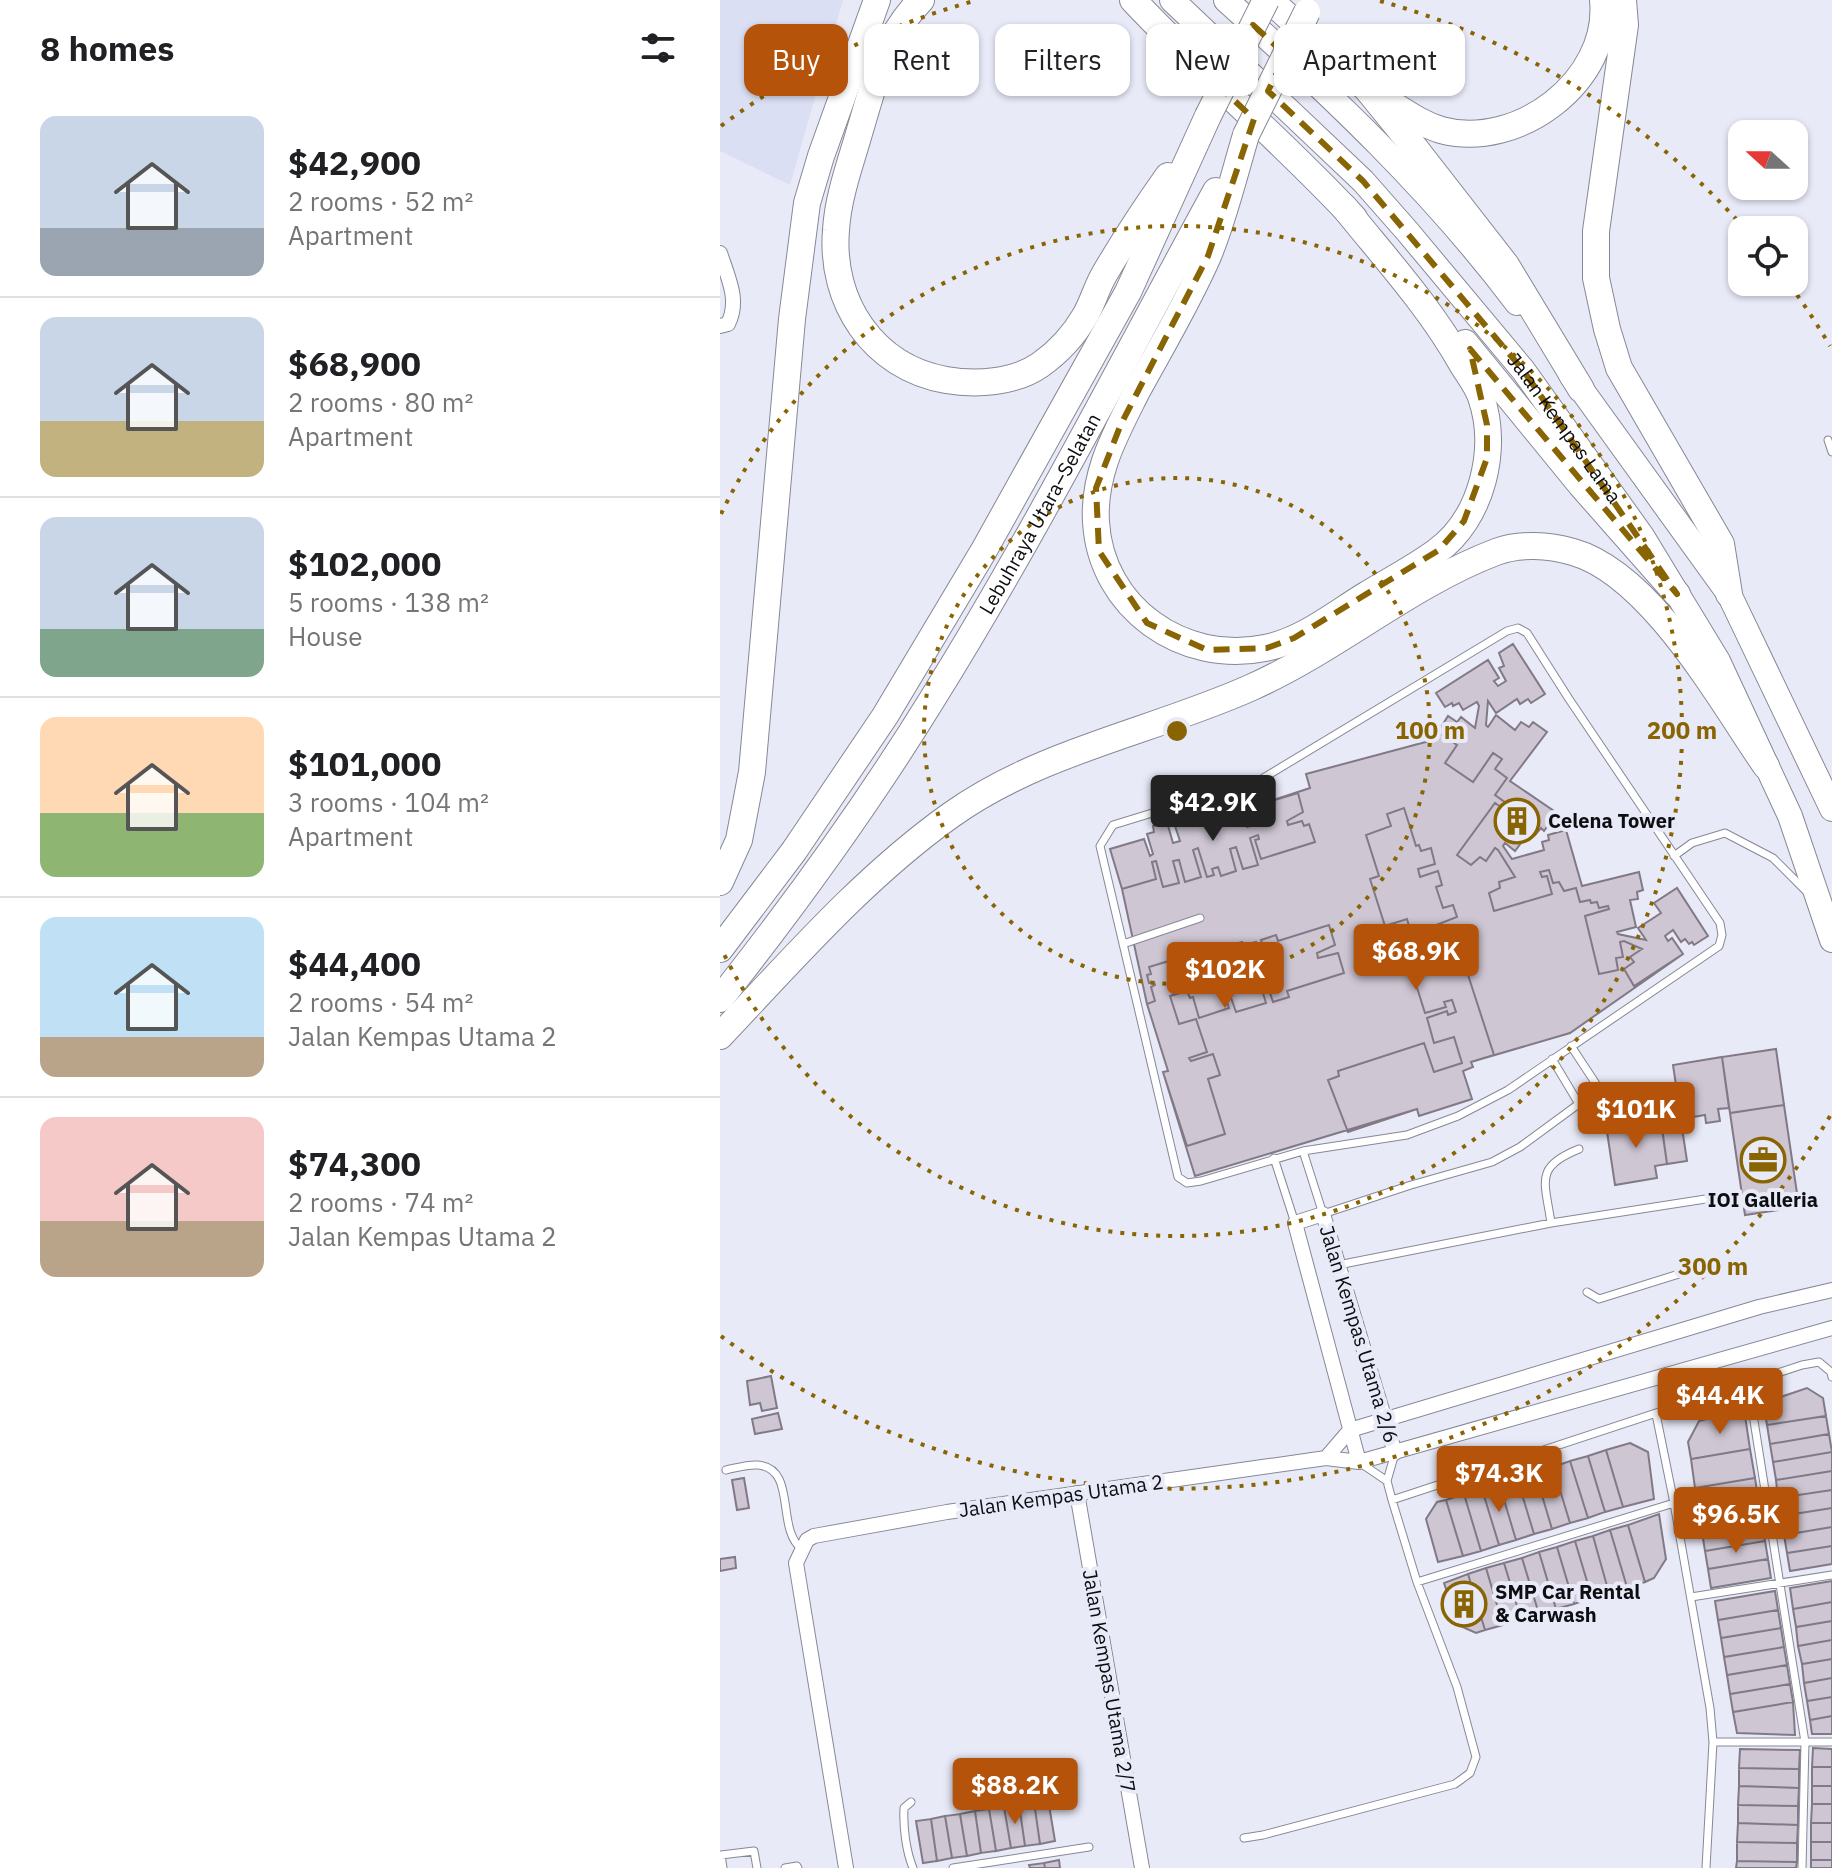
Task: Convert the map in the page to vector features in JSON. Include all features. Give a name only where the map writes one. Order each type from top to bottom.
[{"type":"highway","points":[[720,882],[739,840],[752,772],[792,319],[807,203],[825,143],[877,0]]},
{"type":"highway","points":[[921,0],[904,17],[882,54],[843,188],[836,230],[836,276],[850,310],[872,342],[903,365],[935,378],[965,383],[1015,377],[1038,367],[1061,348],[1084,318],[1103,276],[1138,218],[1208,116]]},
{"type":"highway","points":[[1111,0],[1146,29]]},
{"type":"highway","points":[[1133,0],[1155,24]]},
{"type":"highway","points":[[1268,0],[1295,24]]},
{"type":"highway","name":"Lebuhraya Utara–Selatan","points":[[720,949],[794,851],[877,728],[983,552],[1128,292],[1208,116],[1268,0]]},
{"type":"highway","points":[[1378,96],[1418,121],[1442,130],[1473,134],[1502,131],[1532,119],[1562,97],[1582,72],[1598,43],[1603,0]]},
{"type":"highway","points":[[1623,0],[1625,25],[1596,231],[1596,278],[1619,368],[1721,544],[1729,594]]},
{"type":"highway","name":"Lebuhraya Utara–Selatan","points":[[720,999],[852,819],[933,698],[1023,544],[1246,135],[1310,6]]},
{"type":"highway","points":[[1229,96],[1344,207],[1467,345],[1581,485],[1677,594]]},
{"type":"highway","points":[[1373,96],[1506,265],[1581,389]]},
{"type":"highway","points":[[1246,135],[1208,256],[1105,457],[1096,488],[1099,551],[1109,574],[1147,623],[1179,641],[1207,650],[1238,651],[1267,648],[1294,638],[1439,550],[1464,521],[1481,488],[1487,458],[1487,425],[1480,395],[1446,335],[1344,207]]},
{"type":"highway","points":[[720,1036],[839,911],[886,867],[922,837],[980,797],[1032,769],[1249,688],[1323,650],[1454,572],[1499,551],[1549,547],[1573,552],[1614,570],[1633,586],[1676,635],[1766,766]]},
{"type":"main road","name":"Jalan Kempas Lama","points":[[1172,0],[1363,181],[1407,231],[1523,370],[1642,536],[1718,661],[1790,816],[1832,940]]},
{"type":"main road","name":"Jalan Kempas Lama","points":[[1226,0],[1412,176],[1495,273],[1729,594],[1832,809]]},
{"type":"street","points":[[720,253],[735,299],[734,312],[728,324],[720,326]]},
{"type":"street","name":"Jalan Kempas Utama 2/6","points":[[1359,1462],[1295,1223],[1323,1214],[1395,1453]]},
{"type":"street","points":[[1350,1430],[1759,1307],[1832,1290]]},
{"type":"street","points":[[1359,1462],[1832,1328]]},
{"type":"street","name":"Jalan Kempas Utama 2/6","points":[[1326,1458],[1350,1430]]},
{"type":"street","name":"Jalan Kempas Utama 2","points":[[802,1549],[814,1536],[827,1533],[1077,1493],[1326,1458],[1359,1462]]},
{"type":"street","name":"Jalan Kempas Utama 2/7","points":[[1077,1493],[1142,1868]]},
{"type":"street","points":[[802,1549],[796,1563],[846,1868]]},
{"type":"lane","points":[[1828,440],[1832,452]]},
{"type":"lane","points":[[1514,629],[1527,633],[1674,856],[1720,923],[1722,935],[1719,946],[1508,1090],[1458,1116],[1407,1135],[1303,1151],[1201,1181],[1187,1183],[1178,1177],[1100,846],[1113,825],[1260,780],[1514,629]]},
{"type":"lane","points":[[1674,856],[1692,843],[1725,833],[1773,858],[1823,910]]},
{"type":"lane","points":[[1123,944],[1200,918]]},
{"type":"lane","points":[[1552,1059],[1579,1104],[1595,1092],[1596,1087],[1571,1046]]},
{"type":"lane","name":"Jalan Kempas Utama 2/6","points":[[1303,1151],[1323,1214],[1492,1162],[1520,1147],[1579,1104]]},
{"type":"lane","points":[[1551,1223],[1545,1181],[1547,1170],[1558,1158],[1579,1149]]},
{"type":"lane","name":"Jalan Kempas Utama 2/6","points":[[1274,1158],[1295,1223]]},
{"type":"lane","points":[[1337,1266],[1551,1223],[1725,1196]]},
{"type":"lane","points":[[1587,1292],[1599,1299],[1714,1263]]},
{"type":"lane","points":[[1392,1500],[1819,1362],[1831,1372],[1832,1377]]},
{"type":"lane","points":[[1748,1383],[1805,1742],[1802,1868]]},
{"type":"lane","points":[[1656,1414],[1710,1708],[1713,1742],[1706,1868]]},
{"type":"lane","points":[[1244,1838],[1455,1784],[1470,1773],[1476,1757],[1457,1687],[1417,1582],[1387,1481],[1395,1453]]},
{"type":"lane","points":[[1359,1462],[1387,1481]]},
{"type":"lane","points":[[726,1470],[758,1465],[770,1470],[782,1484],[789,1534],[802,1549]]},
{"type":"lane","points":[[1417,1582],[1674,1503]]},
{"type":"lane","points":[[1691,1597],[1832,1575]]},
{"type":"lane","points":[[1713,1742],[1832,1742]]},
{"type":"lane","points":[[911,1802],[904,1808],[904,1817],[913,1868]]},
{"type":"lane","points":[[953,1868],[1089,1847]]},
{"type":"lane","points":[[723,1868],[720,1855],[754,1851],[757,1868]]},
{"type":"lane","points":[[785,1868],[798,1868]]},
{"type":"highlighted area","points":[[1253,25],[1286,55],[1268,91],[1363,181],[1523,370],[1677,594],[1470,349],[1487,425],[1487,458],[1464,521],[1439,550],[1294,638],[1267,648],[1207,650],[1147,623],[1099,551],[1096,488],[1121,424],[1208,256],[1254,119],[1222,89]]},
{"type":"shaded area","points":[[720,0],[843,0],[836,24],[744,24],[744,96],[815,96],[790,185],[720,151]]},
{"type":"building","points":[[1513,644],[1545,694],[1531,703],[1528,699],[1520,704],[1517,699],[1496,713],[1488,701],[1486,725],[1488,727],[1496,715],[1515,730],[1521,722],[1529,727],[1533,722],[1547,732],[1510,781],[1557,813],[1544,831],[1541,828],[1535,835],[1530,831],[1515,851],[1505,843],[1503,846],[1512,859],[1544,850],[1542,842],[1549,840],[1548,835],[1566,830],[1582,886],[1639,872],[1643,890],[1637,892],[1638,899],[1630,900],[1636,927],[1618,934],[1646,940],[1638,928],[1661,913],[1654,903],[1677,888],[1708,936],[1694,945],[1685,939],[1681,942],[1673,930],[1665,936],[1668,941],[1672,938],[1683,954],[1570,1033],[1471,1062],[1473,1067],[1463,1071],[1472,1099],[1419,1116],[1417,1109],[1195,1176],[1163,1072],[1168,1071],[1147,1004],[1110,849],[1144,839],[1150,856],[1153,854],[1147,834],[1154,832],[1153,826],[1167,822],[1173,843],[1180,841],[1173,820],[1203,811],[1210,834],[1216,832],[1211,814],[1240,804],[1247,827],[1254,825],[1249,808],[1310,788],[1306,774],[1433,740],[1441,734],[1438,732],[1448,716],[1457,722],[1461,717],[1475,728],[1477,702],[1463,710],[1459,703],[1445,707],[1436,693],[1488,660],[1499,678],[1494,681],[1498,686],[1506,681],[1499,668],[1504,666],[1499,653]]},
{"type":"building","name":"Celena Tower","points":[[1513,644],[1545,694],[1531,703],[1528,699],[1520,704],[1517,699],[1496,713],[1488,701],[1486,725],[1488,727],[1496,715],[1515,730],[1521,722],[1529,727],[1533,722],[1547,732],[1510,781],[1557,813],[1544,831],[1541,828],[1535,835],[1530,831],[1515,851],[1505,843],[1503,846],[1512,859],[1544,850],[1542,842],[1549,840],[1548,835],[1566,830],[1582,886],[1639,872],[1643,890],[1637,892],[1638,899],[1630,900],[1636,927],[1618,934],[1646,940],[1638,928],[1661,913],[1654,903],[1677,888],[1708,936],[1694,945],[1685,939],[1681,942],[1673,930],[1665,936],[1668,941],[1672,938],[1683,954],[1634,986],[1624,969],[1634,962],[1630,957],[1642,949],[1624,941],[1620,942],[1623,957],[1616,958],[1618,970],[1599,974],[1585,916],[1609,909],[1608,906],[1599,908],[1597,902],[1591,903],[1590,900],[1580,902],[1576,888],[1564,891],[1559,882],[1553,883],[1549,870],[1540,872],[1542,877],[1547,876],[1552,894],[1494,911],[1489,893],[1500,888],[1499,882],[1515,877],[1498,850],[1495,848],[1486,861],[1480,857],[1471,865],[1457,855],[1495,803],[1502,808],[1506,803],[1495,795],[1507,778],[1495,769],[1502,759],[1493,753],[1473,782],[1445,763],[1457,745],[1438,732],[1448,716],[1457,722],[1461,717],[1475,728],[1479,706],[1477,702],[1463,710],[1459,703],[1445,707],[1436,693],[1488,660],[1499,678],[1494,681],[1498,686],[1506,681],[1499,668],[1504,666],[1499,653]]},
{"type":"building","points":[[1298,793],[1303,812],[1287,821],[1288,825],[1302,821],[1304,826],[1309,824],[1315,842],[1261,859],[1255,840],[1259,839],[1258,835],[1250,838],[1258,865],[1243,869],[1236,847],[1230,849],[1236,871],[1221,876],[1218,867],[1212,869],[1214,875],[1207,877],[1198,848],[1193,850],[1201,877],[1185,882],[1179,860],[1173,861],[1179,883],[1163,887],[1156,861],[1152,862],[1156,879],[1122,889],[1110,849],[1144,839],[1150,856],[1153,854],[1147,834],[1154,832],[1153,826],[1167,822],[1173,843],[1180,841],[1173,820],[1203,811],[1210,834],[1216,832],[1211,814],[1240,804],[1247,827],[1254,825],[1249,808]]},
{"type":"building","points":[[1404,808],[1416,846],[1419,845],[1421,851],[1431,848],[1435,864],[1418,869],[1420,877],[1438,871],[1442,885],[1436,887],[1443,908],[1453,905],[1457,917],[1436,925],[1438,931],[1456,925],[1461,940],[1457,941],[1494,1055],[1471,1062],[1473,1067],[1463,1071],[1472,1099],[1419,1116],[1417,1109],[1348,1132],[1328,1080],[1339,1076],[1338,1071],[1424,1043],[1434,1072],[1462,1063],[1454,1037],[1434,1043],[1427,1018],[1447,1011],[1448,1015],[1456,1012],[1452,1000],[1444,1002],[1446,1007],[1425,1013],[1407,956],[1401,957],[1393,932],[1409,926],[1407,919],[1385,926],[1370,879],[1379,876],[1366,835],[1391,826],[1387,814]]},
{"type":"building","points":[[1329,925],[1335,945],[1317,953],[1318,958],[1338,953],[1344,973],[1287,991],[1289,997],[1273,1002],[1266,981],[1260,983],[1266,1003],[1236,1012],[1228,989],[1223,991],[1229,1008],[1199,1018],[1193,997],[1190,998],[1187,991],[1170,996],[1179,1024],[1196,1019],[1207,1052],[1189,1058],[1191,1061],[1213,1054],[1220,1075],[1208,1079],[1225,1134],[1187,1146],[1163,1072],[1168,1071],[1147,1004],[1155,1001],[1151,987],[1155,985],[1154,982],[1149,983],[1147,975],[1151,974],[1149,967],[1242,942],[1244,945],[1256,942],[1261,959],[1266,957],[1261,940],[1276,935],[1278,941]]},
{"type":"building","points":[[1776,1049],[1784,1105],[1730,1113],[1722,1057]]},
{"type":"building","points":[[1722,1057],[1729,1108],[1718,1109],[1720,1121],[1706,1123],[1705,1115],[1681,1119],[1673,1065]]},
{"type":"building","points":[[1676,1088],[1687,1161],[1667,1164],[1657,1091]]},
{"type":"building","points":[[1784,1105],[1799,1207],[1745,1215],[1730,1113]]},
{"type":"building","points":[[1648,1119],[1648,1124],[1661,1122],[1667,1164],[1655,1166],[1657,1178],[1615,1185],[1606,1125]]},
{"type":"building","points":[[771,1376],[777,1408],[762,1411],[760,1403],[750,1405],[747,1381]]},
{"type":"building","points":[[1807,1388],[1823,1398],[1826,1416],[1767,1425],[1763,1403]]},
{"type":"building","points":[[1744,1409],[1750,1449],[1691,1459],[1688,1442],[1699,1421]]},
{"type":"building","points":[[778,1413],[782,1429],[755,1434],[752,1419]]},
{"type":"building","points":[[1826,1416],[1829,1434],[1770,1444],[1767,1425]]},
{"type":"building","points":[[1829,1434],[1832,1452],[1773,1462],[1770,1444]]},
{"type":"building","points":[[1630,1443],[1648,1452],[1654,1499],[1623,1507],[1606,1450]]},
{"type":"building","points":[[1750,1449],[1755,1478],[1695,1488],[1691,1459]]},
{"type":"building","points":[[1606,1450],[1623,1507],[1605,1512],[1588,1456]]},
{"type":"building","points":[[1832,1452],[1832,1471],[1776,1480],[1773,1462]]},
{"type":"building","points":[[1588,1456],[1605,1512],[1588,1518],[1570,1461]]},
{"type":"building","points":[[1570,1461],[1588,1518],[1570,1523],[1553,1467]]},
{"type":"building","points":[[1553,1467],[1570,1523],[1552,1529],[1535,1472]]},
{"type":"building","points":[[1832,1471],[1832,1490],[1778,1498],[1776,1480]]},
{"type":"building","points":[[1535,1472],[1552,1529],[1534,1534],[1517,1478]]},
{"type":"building","points":[[744,1478],[749,1508],[737,1510],[732,1480]]},
{"type":"building","points":[[1517,1478],[1534,1534],[1516,1540],[1499,1483]]},
{"type":"building","points":[[1755,1478],[1759,1504],[1699,1514],[1695,1488]]},
{"type":"building","points":[[1499,1483],[1516,1540],[1499,1545],[1482,1489]]},
{"type":"building","points":[[1482,1489],[1499,1545],[1481,1551],[1464,1494]]},
{"type":"building","points":[[1832,1490],[1832,1508],[1781,1516],[1778,1498]]},
{"type":"building","points":[[1464,1494],[1481,1551],[1463,1556],[1446,1500]]},
{"type":"building","points":[[1446,1500],[1463,1556],[1438,1562],[1426,1519],[1437,1502]]},
{"type":"building","points":[[1759,1504],[1762,1522],[1702,1532],[1699,1514]]},
{"type":"building","points":[[1832,1508],[1832,1527],[1784,1535],[1781,1516]]},
{"type":"building","points":[[1659,1514],[1666,1559],[1654,1578],[1645,1582],[1628,1525]]},
{"type":"building","points":[[1762,1522],[1765,1541],[1705,1551],[1702,1532]]},
{"type":"building","points":[[1628,1525],[1645,1582],[1627,1587],[1610,1530]]},
{"type":"building","points":[[1832,1527],[1832,1546],[1787,1553],[1784,1535]]},
{"type":"building","points":[[1610,1530],[1627,1587],[1609,1593],[1593,1536]]},
{"type":"building","points":[[1593,1536],[1609,1593],[1592,1598],[1575,1541]]},
{"type":"building","points":[[1575,1541],[1592,1598],[1574,1604],[1557,1547]]},
{"type":"building","points":[[1765,1541],[1768,1559],[1708,1569],[1705,1551]]},
{"type":"building","points":[[1832,1546],[1832,1564],[1790,1571],[1787,1553]]},
{"type":"building","points":[[1557,1547],[1574,1604],[1556,1609],[1539,1552]]},
{"type":"building","points":[[1539,1552],[1556,1609],[1539,1614],[1522,1558]]},
{"type":"building","points":[[735,1557],[736,1568],[720,1571],[720,1559]]},
{"type":"building","points":[[1522,1558],[1539,1614],[1521,1619],[1504,1563]]},
{"type":"building","points":[[1768,1559],[1771,1578],[1711,1588],[1708,1569]]},
{"type":"building","points":[[1504,1563],[1521,1619],[1503,1625],[1486,1568]]},
{"type":"building","points":[[1486,1568],[1503,1625],[1485,1630],[1468,1574]]},
{"type":"building","name":"SMP Car Rental & Carwash","points":[[1468,1574],[1485,1630],[1476,1633],[1458,1625],[1444,1583]]},
{"type":"building","points":[[1832,1581],[1832,1602],[1793,1609],[1790,1588]]},
{"type":"building","points":[[1775,1591],[1778,1610],[1718,1620],[1715,1601]]},
{"type":"building","points":[[1832,1602],[1832,1621],[1796,1627],[1793,1609]]},
{"type":"building","points":[[1778,1610],[1781,1628],[1721,1638],[1718,1620]]},
{"type":"building","points":[[1832,1621],[1832,1640],[1798,1646],[1796,1627]]},
{"type":"building","points":[[1781,1628],[1784,1647],[1724,1657],[1721,1638]]},
{"type":"building","points":[[1832,1640],[1832,1659],[1802,1664],[1798,1646]]},
{"type":"building","points":[[1784,1647],[1787,1665],[1727,1675],[1724,1657]]},
{"type":"building","points":[[1832,1659],[1832,1678],[1804,1683],[1802,1664]]},
{"type":"building","points":[[1787,1665],[1790,1684],[1730,1694],[1727,1675]]},
{"type":"building","points":[[1832,1678],[1832,1697],[1807,1701],[1804,1683]]},
{"type":"building","points":[[1790,1684],[1793,1702],[1733,1712],[1730,1694]]},
{"type":"building","points":[[1832,1697],[1832,1716],[1810,1720],[1807,1701]]},
{"type":"building","points":[[1793,1702],[1795,1735],[1737,1733],[1733,1712]]},
{"type":"building","points":[[1832,1716],[1832,1734],[1812,1734],[1810,1720]]},
{"type":"building","points":[[1813,1748],[1832,1749],[1832,1767],[1812,1767]]},
{"type":"building","points":[[1740,1749],[1800,1750],[1799,1769],[1739,1768]]},
{"type":"building","points":[[1812,1767],[1832,1767],[1832,1786],[1812,1786]]},
{"type":"building","points":[[1739,1768],[1799,1769],[1799,1788],[1739,1786]]},
{"type":"building","points":[[1739,1786],[1799,1788],[1798,1806],[1738,1805]]},
{"type":"building","points":[[1812,1786],[1832,1786],[1832,1804],[1812,1804]]},
{"type":"building","points":[[1048,1799],[1055,1841],[1040,1844],[1034,1802]]},
{"type":"building","points":[[1034,1802],[1040,1844],[1025,1846],[1019,1804]]},
{"type":"building","points":[[1019,1804],[1025,1846],[1011,1848],[1004,1807]]},
{"type":"building","points":[[1812,1804],[1832,1804],[1832,1823],[1811,1823]]},
{"type":"building","points":[[1738,1805],[1798,1806],[1798,1825],[1738,1823]]},
{"type":"building","points":[[1004,1807],[1011,1848],[996,1851],[989,1809]]},
{"type":"building","points":[[989,1809],[996,1851],[981,1853],[975,1811]]},
{"type":"building","points":[[975,1811],[981,1853],[967,1856],[960,1814]]},
{"type":"building","points":[[960,1814],[967,1856],[952,1858],[945,1816]]},
{"type":"building","points":[[945,1816],[952,1858],[937,1861],[931,1819]]},
{"type":"building","points":[[931,1819],[937,1861],[923,1863],[916,1821]]},
{"type":"building","points":[[1738,1823],[1798,1825],[1797,1843],[1737,1842]]},
{"type":"building","points":[[1811,1823],[1832,1823],[1832,1842],[1811,1842]]},
{"type":"building","points":[[1737,1842],[1797,1843],[1797,1862],[1737,1861]]},
{"type":"building","points":[[1811,1842],[1832,1842],[1832,1860],[1811,1860]]},
{"type":"building","points":[[1059,1860],[1060,1868],[1045,1868],[1044,1863]]},
{"type":"building","points":[[1811,1860],[1832,1860],[1832,1868],[1811,1868]]},
{"type":"building","points":[[1737,1861],[1797,1862],[1796,1868],[1736,1868]]},
{"type":"building","points":[[1044,1863],[1045,1868],[1030,1868],[1029,1865]]},
{"type":"place","name":"Celena Tower","points":[[1517,821]]},
{"type":"place","name":"IOI Galleria","points":[[1763,1160]]},
{"type":"place","name":"SMP Car Rental & Carwash","points":[[1464,1604]]}]
